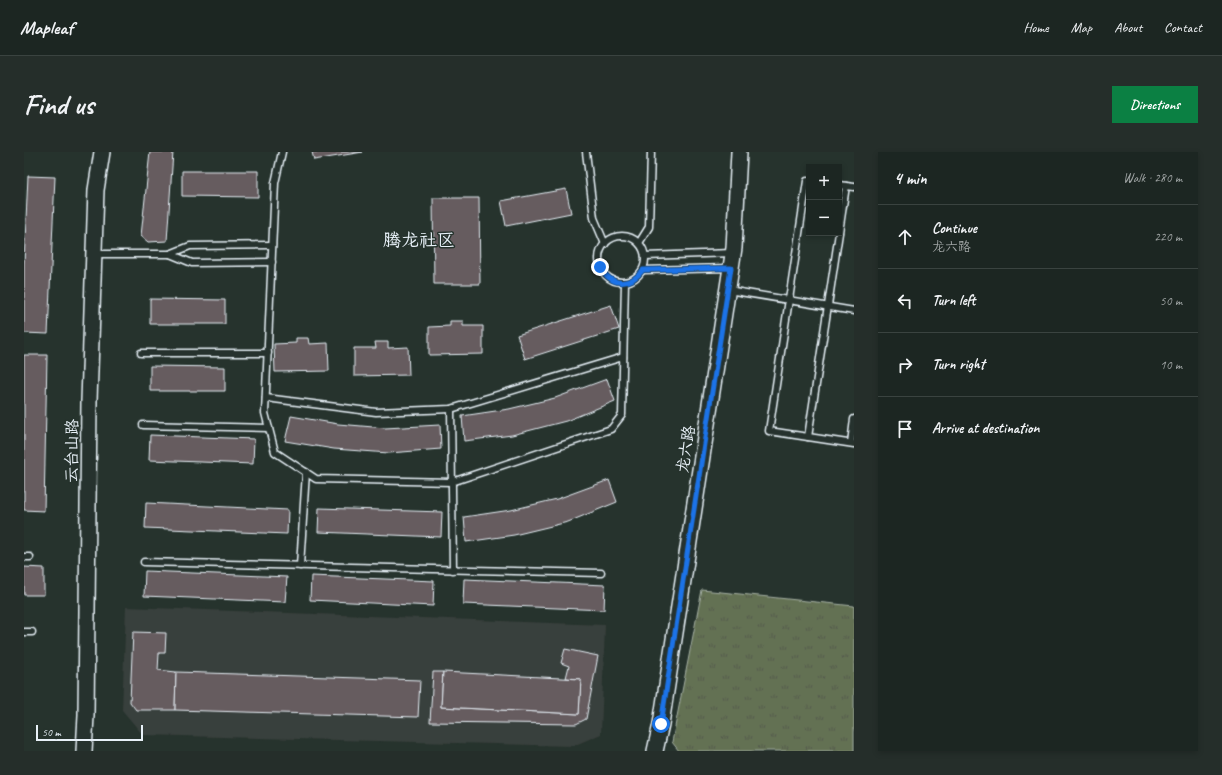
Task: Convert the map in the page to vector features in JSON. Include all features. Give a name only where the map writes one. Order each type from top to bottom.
[{"type":"street","name":"云台山路","points":[[84,751],[86,716],[89,401],[96,190],[102,152]]},
{"type":"street","name":"龙六路","points":[[655,751],[661,724],[728,290],[733,253],[739,152]]},
{"type":"lane","points":[[282,152],[275,183],[266,413],[275,452],[316,479],[452,482],[611,429],[622,415],[625,282]]},
{"type":"lane","points":[[586,152],[594,218],[605,244]]},
{"type":"lane","points":[[639,243],[649,227],[651,152]]},
{"type":"lane","points":[[842,185],[854,187]]},
{"type":"lane","points":[[842,212],[846,186]]},
{"type":"lane","points":[[806,188],[769,431],[852,444],[854,419]]},
{"type":"lane","points":[[618,236],[633,238],[639,243],[643,249],[645,263],[643,270],[638,276],[625,282],[617,282],[604,274],[600,267],[599,259],[600,251],[605,244],[618,236]]},
{"type":"lane","points":[[808,437],[838,236]]},
{"type":"lane","points":[[94,254],[170,254],[190,246],[272,245]]},
{"type":"lane","points":[[645,256],[733,253]]},
{"type":"lane","points":[[170,254],[192,263],[272,262]]},
{"type":"lane","points":[[643,270],[731,268]]},
{"type":"lane","points":[[728,290],[854,311]]},
{"type":"lane","points":[[141,353],[268,353]]},
{"type":"lane","points":[[266,398],[376,412],[451,409],[623,358]]},
{"type":"lane","points":[[451,409],[453,570]]},
{"type":"lane","points":[[143,425],[269,428]]},
{"type":"lane","points":[[300,566],[306,472]]},
{"type":"lane","points":[[144,562],[601,573]]},
{"type":"lane","points":[[24,632],[32,632]]},
{"type":"shaded area","points":[[126,607],[605,625],[601,734],[573,746],[143,735],[122,710]]},
{"type":"green space","points":[[702,590],[854,606],[854,751],[679,751],[672,742]]},
{"type":"building","points":[[150,152],[173,152],[167,241],[148,242],[141,236]]},
{"type":"building","points":[[312,152],[363,152],[314,160]]},
{"type":"building","points":[[182,171],[258,171],[258,197],[182,196]]},
{"type":"building","points":[[28,176],[55,177],[48,334],[24,333],[24,264]]},
{"type":"building","points":[[566,189],[571,213],[506,226],[501,201]]},
{"type":"building","points":[[433,198],[479,198],[480,284],[434,284]]},
{"type":"building","points":[[150,299],[225,300],[225,324],[150,324]]},
{"type":"building","points":[[611,305],[619,329],[525,359],[517,335]]},
{"type":"building","points":[[450,321],[463,321],[463,326],[483,326],[483,354],[429,355],[429,327],[450,326]]},
{"type":"building","points":[[296,338],[308,338],[309,344],[328,343],[329,371],[275,372],[274,344],[296,343]]},
{"type":"building","points":[[375,342],[388,342],[388,348],[408,347],[409,375],[354,376],[354,348],[376,348]]},
{"type":"building","points":[[24,355],[47,355],[44,511],[24,510]]},
{"type":"building","points":[[150,366],[225,367],[225,391],[150,391]]},
{"type":"building","points":[[607,379],[615,401],[566,421],[512,435],[464,441],[462,416],[509,409],[555,398]]},
{"type":"building","points":[[291,416],[338,424],[385,428],[440,425],[441,449],[389,453],[334,449],[285,441]]},
{"type":"building","points":[[150,435],[254,439],[253,464],[149,460]]},
{"type":"building","points":[[609,480],[617,502],[568,522],[514,535],[466,542],[464,517],[511,510],[557,499]]},
{"type":"building","points":[[146,503],[288,510],[287,534],[145,528]]},
{"type":"building","points":[[319,508],[442,512],[441,537],[318,532]]},
{"type":"building","points":[[24,567],[44,568],[44,595],[24,595]]},
{"type":"building","points":[[145,571],[287,577],[285,602],[144,596]]},
{"type":"building","points":[[311,576],[434,581],[433,606],[310,600]]},
{"type":"building","points":[[464,579],[605,585],[604,610],[463,604]]},
{"type":"building","points":[[133,632],[166,633],[165,653],[159,653],[158,670],[176,672],[175,710],[136,710],[130,702]]},
{"type":"building","points":[[565,649],[598,656],[586,719],[576,724],[430,722],[433,672],[443,672],[441,707],[579,714],[581,679],[566,678],[569,666],[561,663]]},
{"type":"building","points":[[176,672],[420,680],[418,717],[175,710]]},
{"type":"building","points":[[443,672],[581,679],[579,714],[441,707]]},
{"type":"district","name":"腾龙社区","points":[[419,240]]},
{"type":"route","points":[[600,267],[604,274],[617,282],[632,280],[643,270],[731,268],[661,724]]}]
